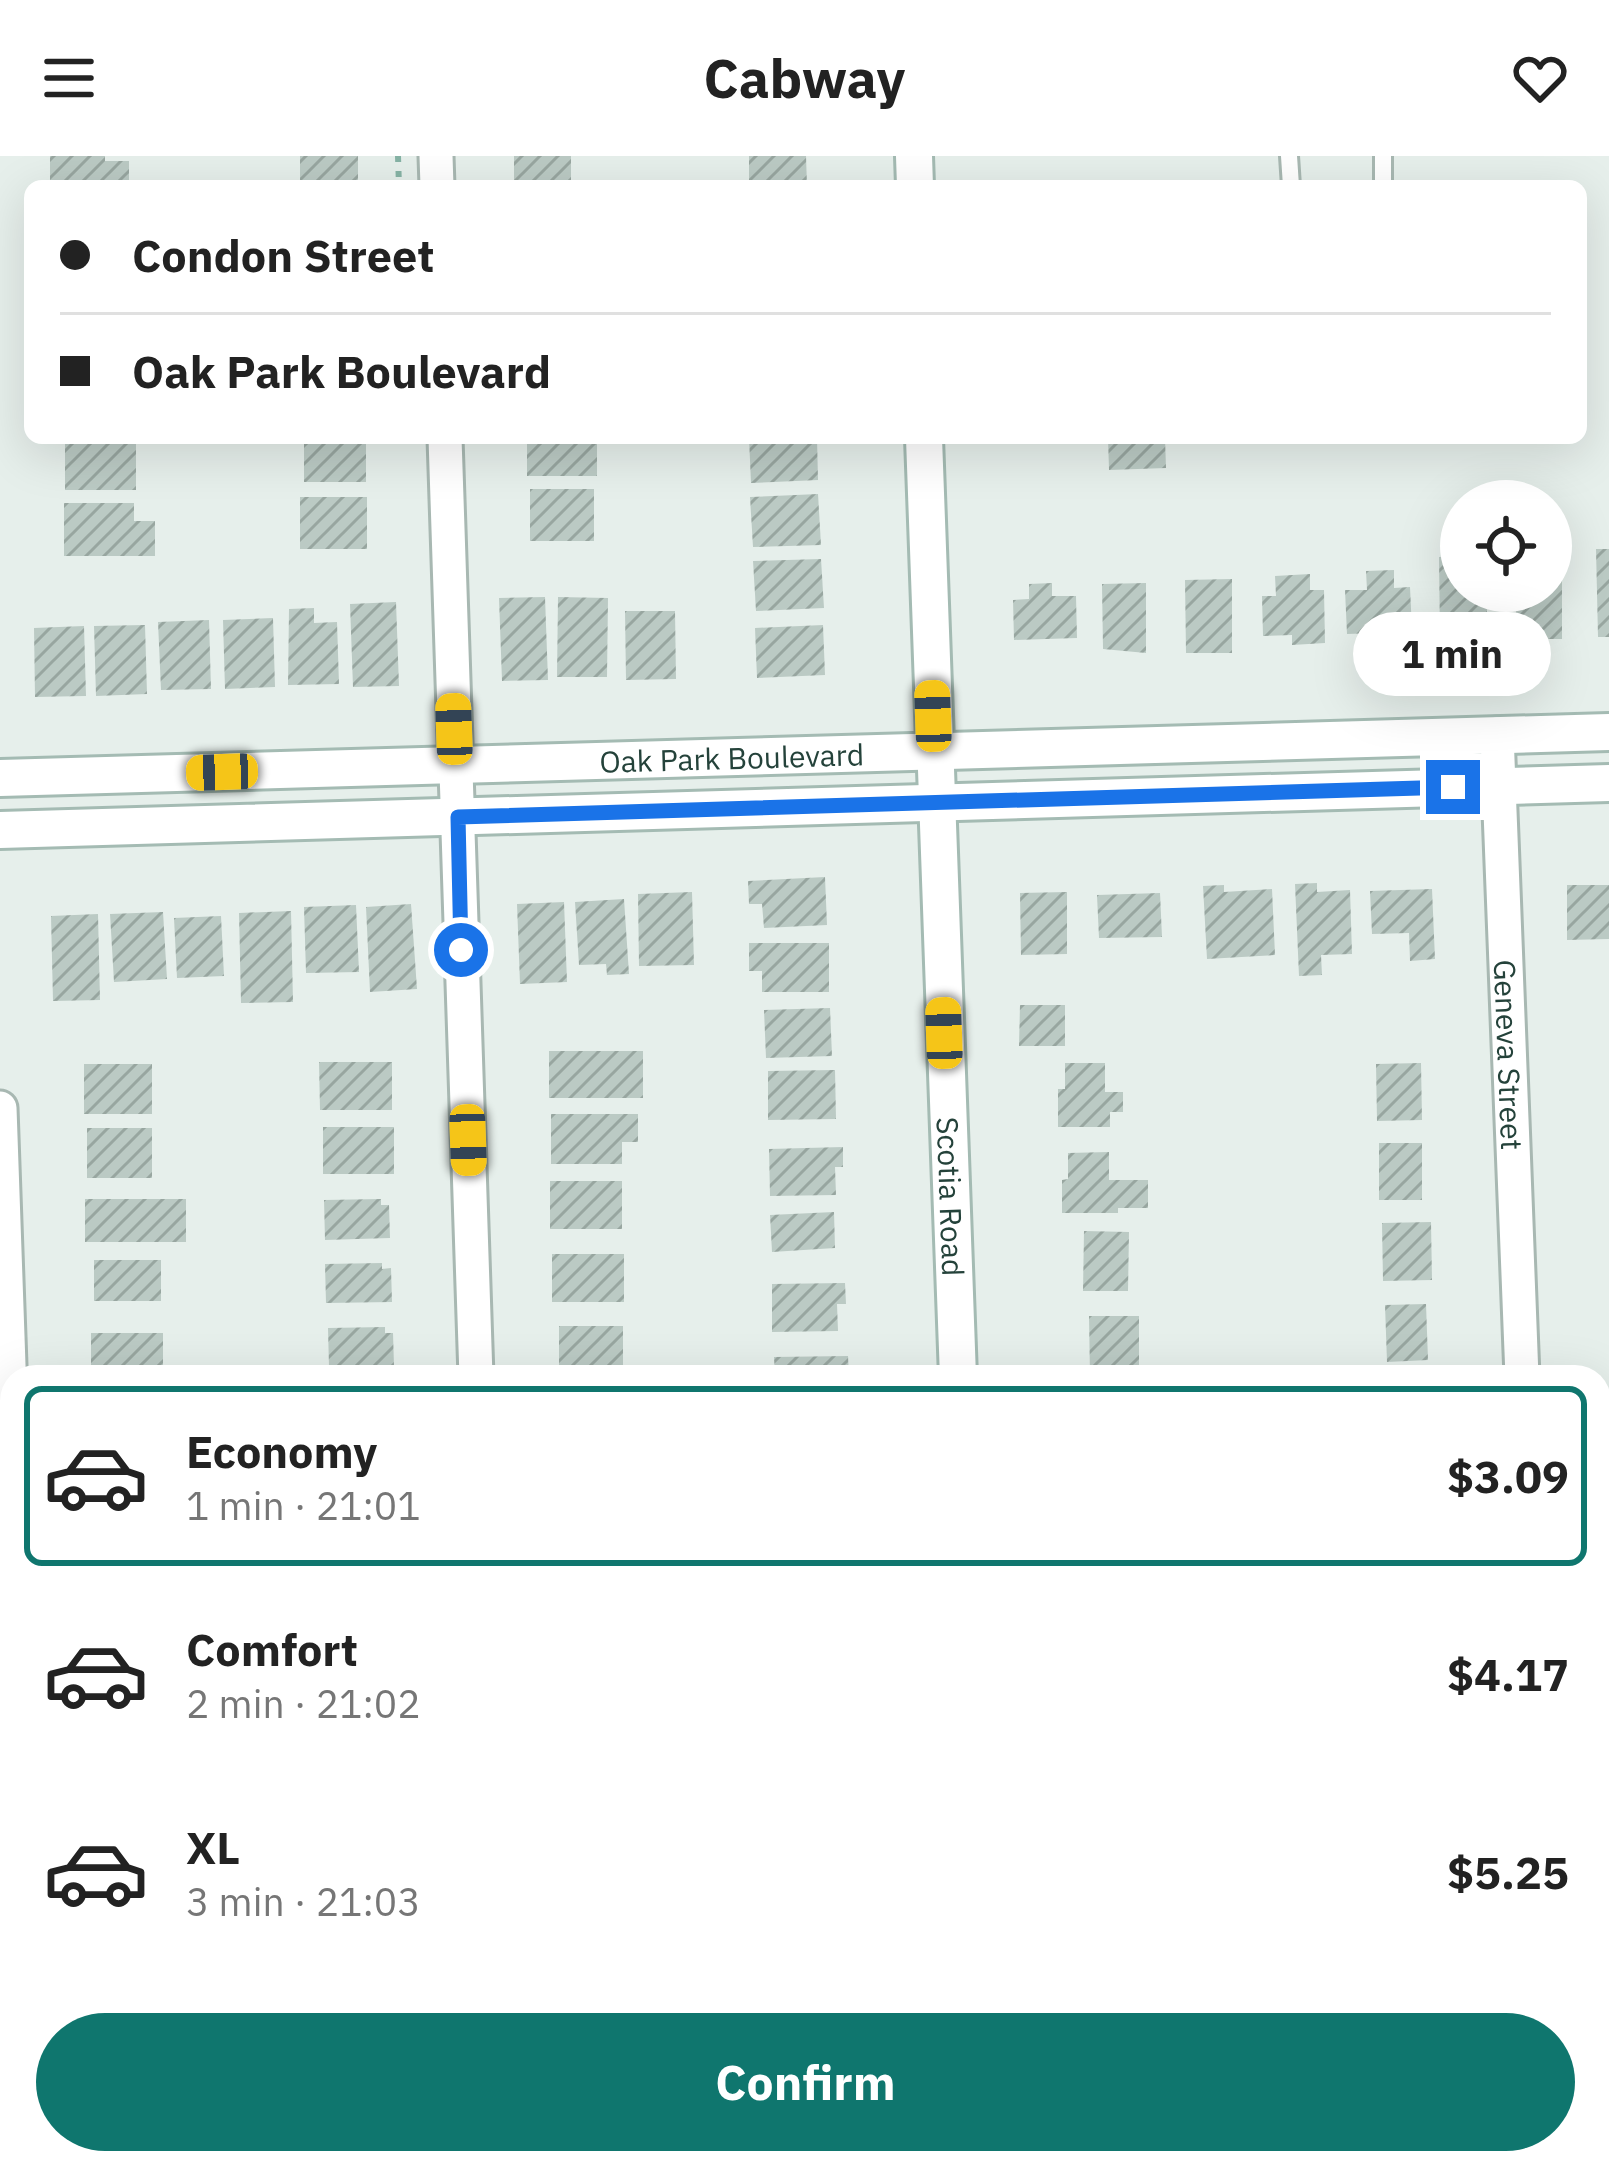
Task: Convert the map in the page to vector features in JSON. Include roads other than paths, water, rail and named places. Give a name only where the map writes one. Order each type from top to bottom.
[{"type":"street","points":[[445,444],[476,1365]]},
{"type":"street","name":"Scotia Road","points":[[924,444],[958,1365]]},
{"type":"street","name":"Oak Park Boulevard","points":[[0,778],[1609,732]]},
{"type":"street","name":"Geneva Street","points":[[1497,734],[1522,1365]]},
{"type":"street","name":"Oak Park Boulevard","points":[[0,830],[1609,782]]},
{"type":"street","points":[[0,1108],[9,1365]]}]
